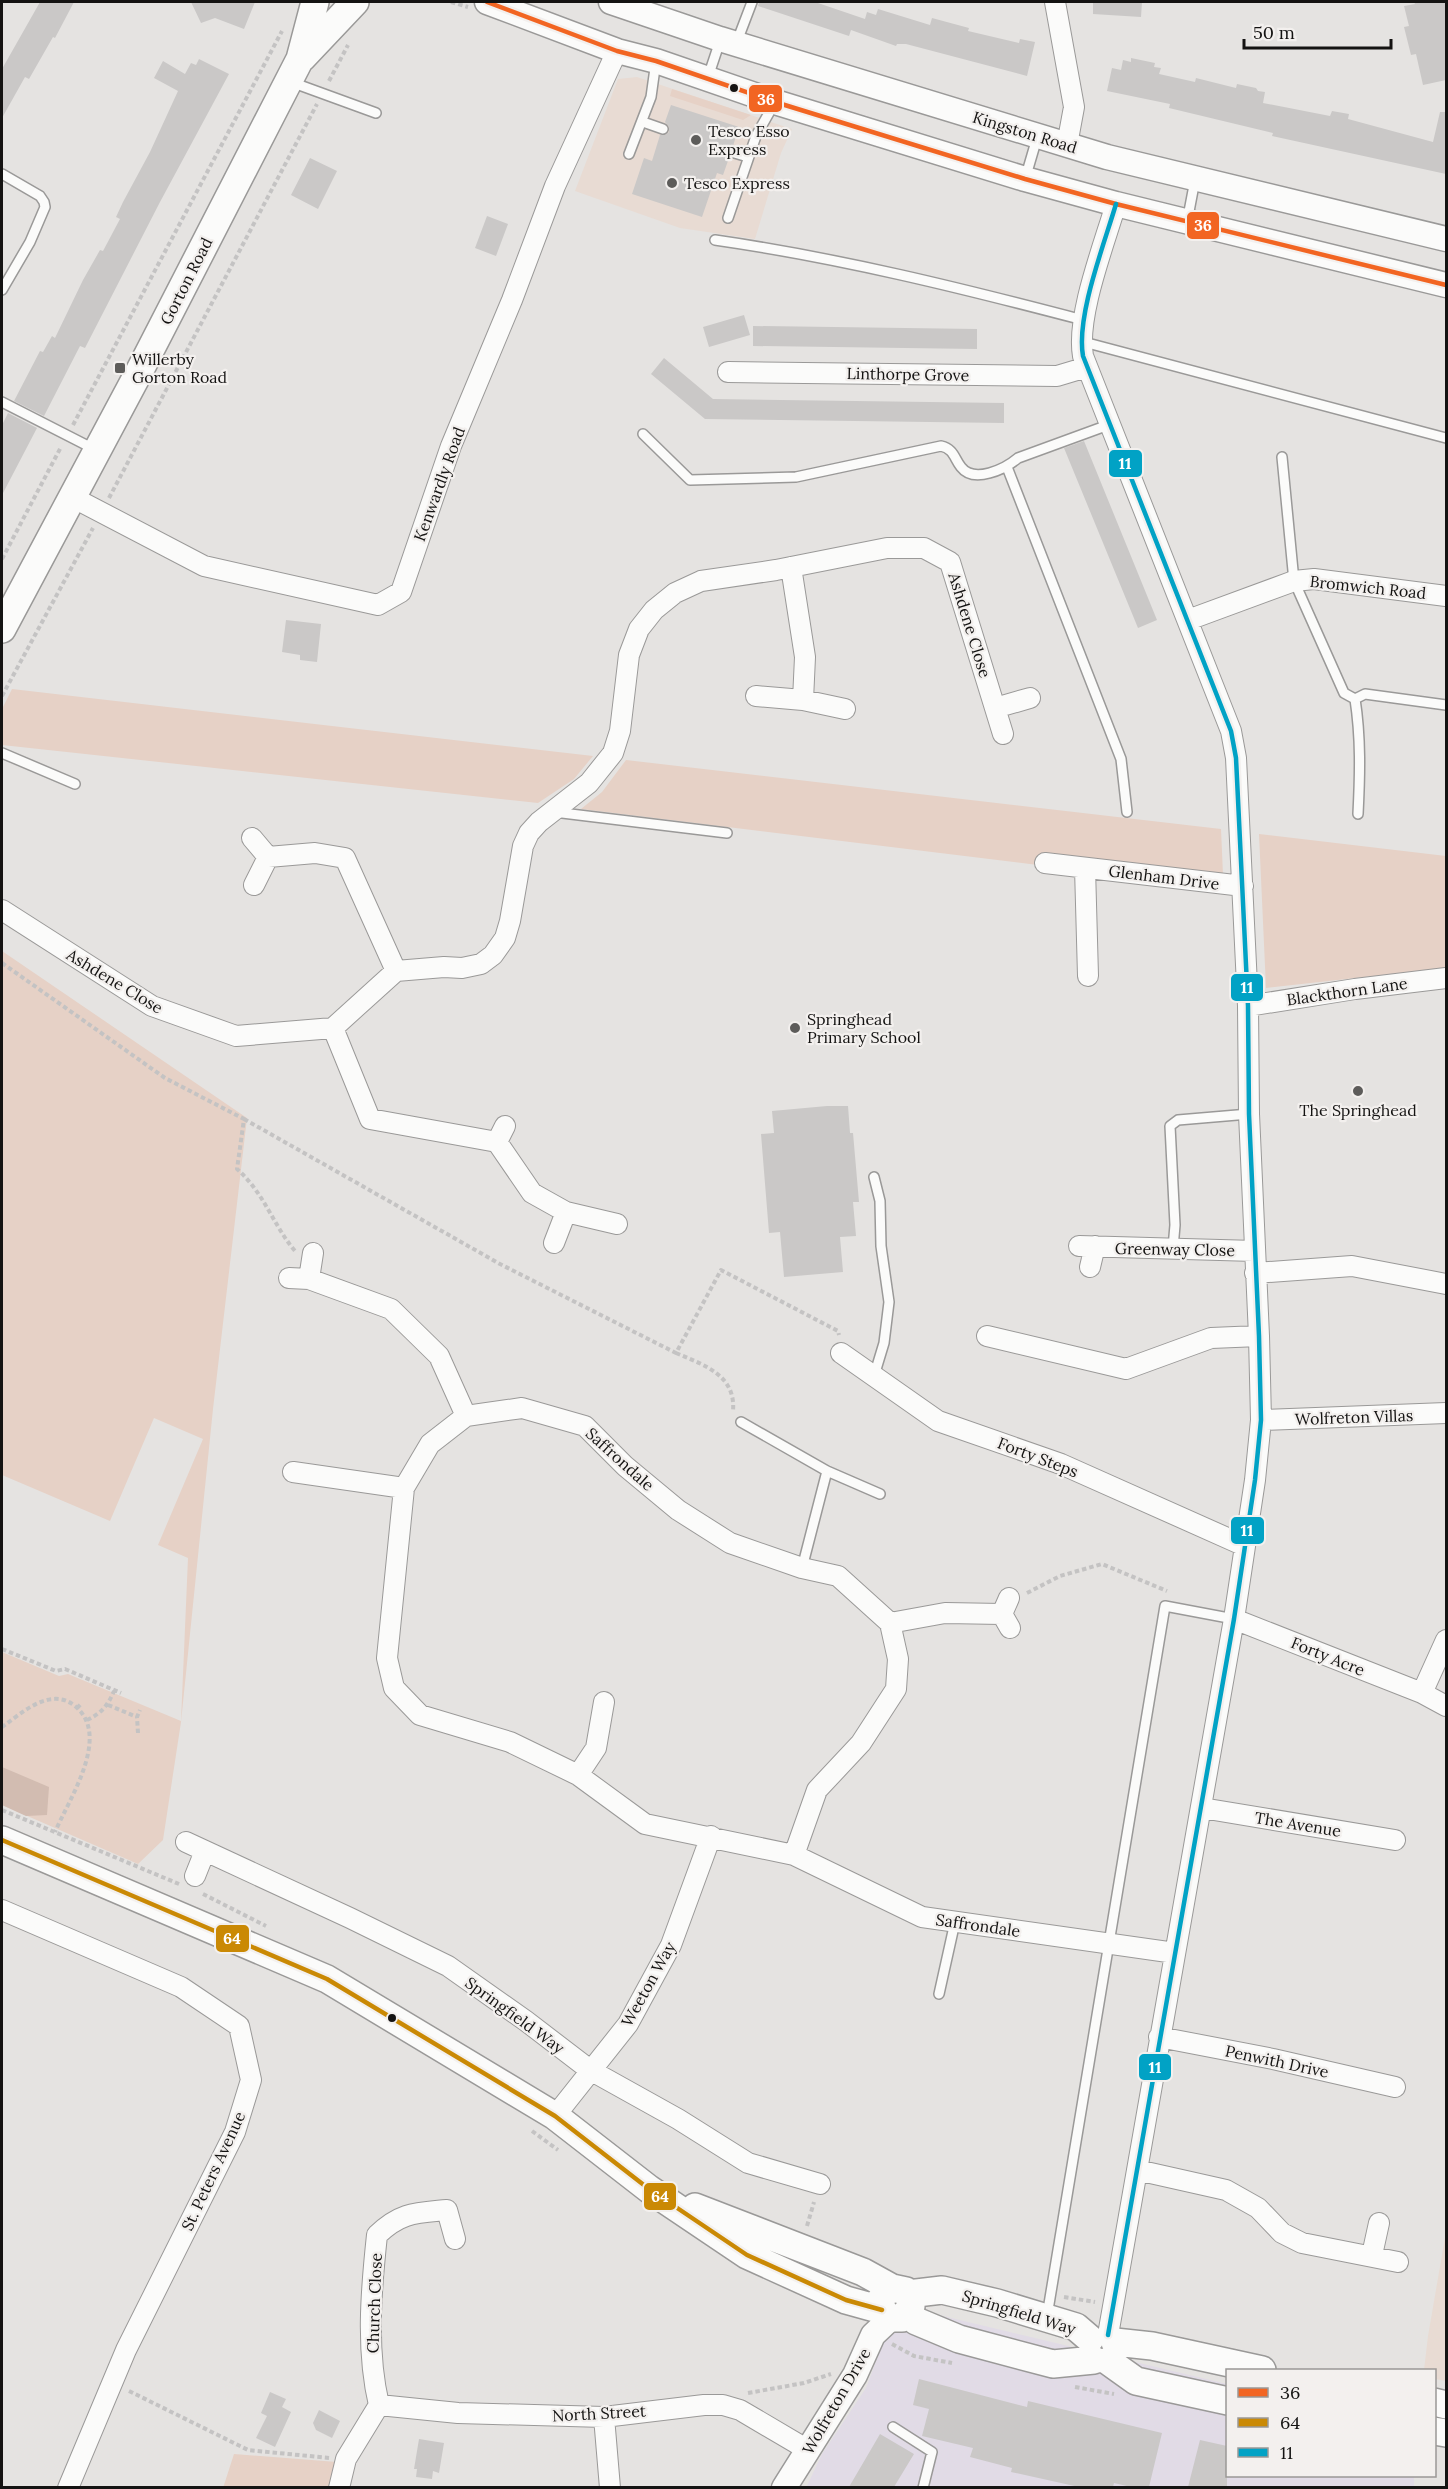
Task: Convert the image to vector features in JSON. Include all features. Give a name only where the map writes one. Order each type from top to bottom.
[{"type":"main road","name":"Gorton Road","points":[[2,629],[295,70],[315,2]]},
{"type":"main road","name":"Gorton Road","points":[[295,70],[355,2]]},
{"type":"main road","name":"Springfield Way","points":[[2,1840],[327,1979],[555,2116],[649,2189],[747,2255],[846,2300],[896,2305],[942,2290],[997,2302],[1076,2327],[1103,2347],[1136,2381],[1226,2401]]},
{"type":"main road","name":"Springfield Way","points":[[649,2189],[863,2272],[896,2305],[916,2321],[959,2339],[1053,2364],[1103,2347],[1152,2346],[1257,2369]]},
{"type":"street","points":[[488,2],[617,51],[656,61],[776,102],[1025,179],[1187,222],[1446,285]]},
{"type":"street","name":"Kingston Road","points":[[611,2],[728,41],[1067,145],[1195,180],[1446,239]]},
{"type":"street","points":[[1055,2],[1074,107],[1067,145]]},
{"type":"street","name":"Kenwardly Road","points":[[72,497],[204,566],[378,605],[401,592],[451,446],[512,300],[555,186],[617,51]]},
{"type":"street","points":[[1103,2347],[1202,1808],[1234,1619],[1261,1420],[1249,1114],[1248,1006],[1236,758],[1231,731],[1087,367],[1080,341],[1083,320],[1116,204]]},
{"type":"street","name":"Linthorpe Grove","points":[[728,372],[1057,376],[1087,367]]},
{"type":"street","name":"Ashdene Close","points":[[396,971],[444,967],[462,968],[481,964],[493,956],[505,938],[510,921],[523,846],[529,833],[551,812],[589,783],[613,753],[620,731],[629,655],[639,629],[654,610],[675,592],[701,581],[791,567],[887,548],[924,548],[950,562],[1003,735]]},
{"type":"street","points":[[791,567],[805,657],[803,700]]},
{"type":"street","name":"Bromwich Road","points":[[1188,620],[1294,581],[1314,579],[1446,596]]},
{"type":"street","points":[[756,696],[803,700],[845,709]]},
{"type":"street","points":[[995,708],[1030,698]]},
{"type":"street","points":[[252,838],[268,857]]},
{"type":"street","points":[[268,857],[315,853],[345,858],[396,971],[333,1028],[370,1119],[501,1134],[532,1193],[566,1212],[617,1224]]},
{"type":"street","points":[[254,885],[268,857]]},
{"type":"street","name":"Glenham Drive","points":[[1045,863],[1243,886]]},
{"type":"street","name":"Glenham Drive","points":[[1085,868],[1088,976]]},
{"type":"street","name":"Ashdene Close","points":[[2,910],[152,1006],[173,1014],[236,1036],[333,1028]]},
{"type":"street","name":"Blackthorn Lane","points":[[1248,1006],[1355,988],[1446,978]]},
{"type":"street","points":[[554,1244],[566,1212]]},
{"type":"street","name":"Greenway Close","points":[[1090,1267],[1087,1246],[1255,1251]]},
{"type":"street","points":[[289,1278],[311,1266],[391,1309],[439,1356],[466,1416]]},
{"type":"street","points":[[1255,1273],[1352,1266],[1446,1284]]},
{"type":"street","points":[[987,1336],[1126,1369],[1211,1338],[1259,1336]]},
{"type":"street","name":"Forty Steps","points":[[841,1353],[938,1421],[1061,1464],[1245,1546]]},
{"type":"street","name":"Saffrondale","points":[[890,1623],[838,1576],[802,1568],[730,1543],[678,1510],[625,1466],[585,1426],[522,1408],[466,1416],[430,1444],[404,1488],[387,1658],[394,1688],[420,1715],[510,1742],[578,1775],[645,1824],[794,1855],[922,1917],[1175,1953]]},
{"type":"street","name":"Wolfreton Villas","points":[[1261,1420],[1446,1413]]},
{"type":"street","points":[[289,1470],[404,1488]]},
{"type":"street","points":[[794,1855],[817,1790],[861,1743],[896,1689],[898,1659],[890,1623],[945,1613],[1007,1613]]},
{"type":"street","name":"Forty Acre","points":[[1234,1619],[1422,1693],[1446,1706]]},
{"type":"street","points":[[1422,1693],[1446,1640]]},
{"type":"street","points":[[578,1775],[596,1748],[604,1702]]},
{"type":"street","name":"The Avenue","points":[[1202,1808],[1395,1840]]},
{"type":"street","name":"Weeton Way","points":[[555,2116],[628,2024],[671,1945],[711,1836]]},
{"type":"street","name":"Springfield Way","points":[[186,1842],[448,1966],[590,2070],[678,2119],[748,2163],[820,2184]]},
{"type":"street","points":[[195,1876],[205,1851]]},
{"type":"street","name":"St. Peters Avenue","points":[[2,1910],[181,1987],[239,2026],[251,2080],[235,2132],[126,2350],[68,2487]]},
{"type":"street","name":"Penwith Drive","points":[[1159,2037],[1274,2058],[1395,2087]]},
{"type":"street","points":[[1137,2170],[1226,2190],[1258,2208],[1282,2233],[1302,2242],[1398,2262]]},
{"type":"street","name":"Church Close","points":[[379,2405],[374,2381],[371,2303],[377,2235],[389,2223],[407,2213],[447,2210],[455,2239]]},
{"type":"street","points":[[1372,2255],[1380,2223]]},
{"type":"street","name":"Wolfreton Drive","points":[[784,2487],[855,2375],[873,2335],[896,2305]]},
{"type":"street","points":[[339,2487],[346,2459],[379,2405]]},
{"type":"street","name":"North Street","points":[[379,2405],[458,2413],[604,2417],[704,2405],[723,2405],[740,2410],[808,2450]]},
{"type":"street","points":[[604,2417],[610,2487]]},
{"type":"lane","points":[[707,79],[752,2]]},
{"type":"lane","points":[[629,154],[651,97],[656,61]]},
{"type":"lane","points":[[295,70],[323,93],[376,113]]},
{"type":"lane","points":[[728,218],[748,157],[776,102]]},
{"type":"lane","points":[[643,122],[663,129]]},
{"type":"lane","points":[[1025,179],[1038,136]]},
{"type":"lane","points":[[731,152],[748,157]]},
{"type":"lane","points":[[2,174],[40,196],[45,207],[30,242],[2,290]]},
{"type":"lane","points":[[1187,222],[1195,180]]},
{"type":"lane","points":[[715,240],[776,249],[951,285],[1083,320]]},
{"type":"lane","points":[[1080,341],[1446,438]]},
{"type":"lane","points":[[2,402],[96,450]]},
{"type":"lane","points":[[642,434],[690,480],[796,477],[941,446],[948,448],[961,468],[978,475],[1007,467],[1018,458],[1110,424]]},
{"type":"lane","points":[[1282,457],[1294,581],[1344,693],[1355,699]]},
{"type":"lane","points":[[1007,467],[1121,759],[1127,812]]},
{"type":"lane","points":[[1355,699],[1365,694],[1446,705]]},
{"type":"lane","points":[[1355,699],[1360,765],[1358,814]]},
{"type":"lane","points":[[2,753],[75,784]]},
{"type":"lane","points":[[551,812],[727,833]]},
{"type":"lane","points":[[1173,1248],[1175,1225],[1170,1126],[1178,1120],[1249,1114]]},
{"type":"lane","points":[[874,1177],[880,1201],[881,1246],[889,1302],[884,1343],[874,1376]]},
{"type":"lane","points":[[741,1422],[827,1471],[880,1494]]},
{"type":"lane","points":[[802,1568],[827,1471]]},
{"type":"lane","points":[[1047,2318],[1165,1606],[1234,1619]]},
{"type":"lane","points":[[939,1994],[955,1922]]},
{"type":"lane","points":[[893,2427],[932,2452],[923,2487]]},
{"type":"path","points":[[2,559],[284,28]]},
{"type":"path","points":[[2,696],[102,512],[351,39]]},
{"type":"path","points":[[2,963],[165,1078],[244,1119],[237,1170],[251,1182],[262,1197],[293,1250],[311,1266]]},
{"type":"path","points":[[676,1353],[722,1376],[734,1401],[733,1414],[741,1422]]},
{"type":"path","points":[[1007,1613],[1035,1590],[1060,1576],[1102,1564],[1168,1592]]},
{"type":"path","points":[[2,1648],[56,1671],[65,1669],[121,1693]]},
{"type":"path","points":[[87,1720],[98,1715],[108,1705],[114,1690]]},
{"type":"path","points":[[2,1727],[37,1702],[50,1699],[67,1701],[77,1708],[87,1720],[91,1735],[88,1751],[82,1772],[55,1832]]},
{"type":"path","points":[[77,1708],[82,1703]]},
{"type":"path","points":[[108,1705],[137,1717]]},
{"type":"path","points":[[138,1733],[137,1717],[140,1710]]},
{"type":"path","points":[[800,2248],[820,2184]]},
{"type":"path","points":[[747,2393],[804,2384],[842,2370],[855,2375]]},
{"type":"path","points":[[112,2383],[248,2450],[346,2459]]},
{"type":"shaded area","points":[[637,77],[792,129],[781,153],[755,239],[680,228],[575,191],[618,79]]},
{"type":"shaded area","points":[[672,89],[751,115],[743,120],[670,96]]},
{"type":"shaded area","points":[[12,689],[593,756],[574,779],[538,803],[2,745],[2,709]]},
{"type":"shaded area","points":[[626,760],[1221,829],[1223,875],[1039,854],[1038,865],[581,809],[602,792]]},
{"type":"shaded area","points":[[1259,834],[1446,856],[1446,968],[1266,988]]},
{"type":"shaded area","points":[[2,951],[247,1118],[213,1409],[181,1722],[163,1840],[138,1864],[2,1805],[2,1652],[59,1676],[68,1674],[181,1721],[188,1558],[158,1545],[203,1439],[154,1418],[110,1521],[2,1475]]},
{"type":"shaded area","points":[[2,1767],[49,1787],[47,1815],[26,1816],[2,1805]]},
{"type":"shaded area","points":[[1446,2232],[1446,2381],[1436,2379],[1436,2369],[1424,2369]]},
{"type":"shaded area","points":[[897,2305],[1226,2384],[1226,2477],[1414,2477],[1414,2487],[806,2488],[822,2454],[866,2388]]},
{"type":"shaded area","points":[[234,2454],[337,2462],[331,2487],[223,2488]]},
{"type":"building","points":[[40,2],[74,2],[55,38],[53,37],[29,79],[25,77],[2,118],[2,69]]},
{"type":"building","points":[[191,2],[255,2],[244,29],[215,18],[201,23]]},
{"type":"building","points":[[759,2],[815,2],[865,19],[867,12],[876,15],[878,9],[930,25],[932,18],[969,28],[968,31],[1019,43],[1020,39],[1035,42],[1027,76],[906,44],[896,46],[851,30],[849,36],[758,6]]},
{"type":"building","points":[[1093,2],[1142,2],[1141,17],[1093,14]]},
{"type":"building","points":[[1414,2],[1446,2],[1446,80],[1423,85],[1416,54],[1411,55],[1404,27],[1409,26],[1404,6],[1415,4]]},
{"type":"building","points":[[1131,58],[1155,63],[1154,67],[1161,68],[1159,74],[1195,82],[1196,78],[1236,88],[1237,84],[1256,88],[1258,91],[1265,92],[1263,103],[1330,116],[1332,111],[1349,114],[1348,119],[1433,142],[1440,112],[1446,112],[1446,174],[1272,136],[1273,133],[1169,108],[1170,104],[1107,91],[1112,68],[1121,70],[1123,60],[1131,62]]},
{"type":"building","points":[[199,59],[229,74],[85,348],[80,346],[44,416],[14,401],[40,351],[43,352],[52,336],[55,338],[83,280],[100,250],[103,251],[120,219],[116,217],[150,152],[178,91],[154,78],[163,61],[185,74],[191,63],[196,65]]},
{"type":"building","points":[[671,105],[739,127],[733,146],[725,150],[729,158],[723,175],[717,173],[702,217],[632,194],[644,158],[652,161],[660,135],[669,132],[669,127],[665,122]]},
{"type":"building","points":[[310,158],[337,171],[318,209],[291,195]]},
{"type":"building","points":[[487,216],[508,224],[496,256],[475,248]]},
{"type":"building","points":[[744,315],[750,335],[709,347],[703,327]]},
{"type":"building","points":[[753,326],[977,329],[977,349],[753,346]]},
{"type":"building","points":[[664,358],[713,399],[1004,403],[1004,423],[705,419],[651,374]]},
{"type":"building","points":[[8,413],[37,428],[2,495],[2,425]]},
{"type":"building","points":[[1084,441],[1157,620],[1138,628],[1064,448]]},
{"type":"building","points":[[286,620],[321,624],[317,662],[300,660],[300,655],[282,652]]},
{"type":"building","points":[[848,1106],[850,1133],[853,1133],[859,1202],[853,1202],[856,1236],[840,1237],[843,1272],[784,1277],[780,1232],[769,1233],[761,1134],[774,1133],[772,1111]]},
{"type":"building","points":[[919,2379],[1027,2407],[1028,2401],[1162,2433],[1149,2487],[1131,2487],[1114,2483],[1113,2487],[1079,2487],[1011,2472],[1012,2468],[970,2457],[973,2448],[922,2436],[929,2409],[913,2405]]},
{"type":"building","points":[[270,2392],[286,2399],[282,2407],[291,2412],[275,2447],[256,2438],[267,2416],[261,2413]]},
{"type":"building","points":[[319,2410],[340,2421],[332,2438],[316,2430],[313,2423]]},
{"type":"building","points":[[880,2434],[914,2454],[894,2487],[849,2487]]},
{"type":"building","points":[[419,2439],[444,2443],[439,2473],[433,2471],[432,2479],[416,2477],[417,2469],[414,2469]]},
{"type":"building","points":[[1200,2440],[1226,2446],[1227,2487],[1188,2487]]},
{"type":"transit line","name":"36","points":[[487,2],[617,51],[656,61],[775,102],[1025,179],[1116,204],[1446,285]]},
{"type":"transit line","name":"11","points":[[1108,2335],[1234,1619],[1255,1480],[1261,1420],[1249,1114],[1248,1006],[1236,758],[1231,731],[1083,356],[1082,340],[1087,301],[1116,204]]},
{"type":"transit line","name":"64","points":[[2,1840],[327,1979],[555,2116],[649,2189],[747,2255],[846,2300],[882,2310]]},
{"type":"place","name":"Tesco Esso Express","points":[[696,140]]},
{"type":"place","name":"Tesco Express","points":[[672,183]]},
{"type":"place","name":"Willerby Gorton Road","points":[[120,368]]},
{"type":"place","name":"Springhead Primary School","points":[[795,1028]]},
{"type":"place","name":"The Springhead","points":[[1358,1091]]}]
